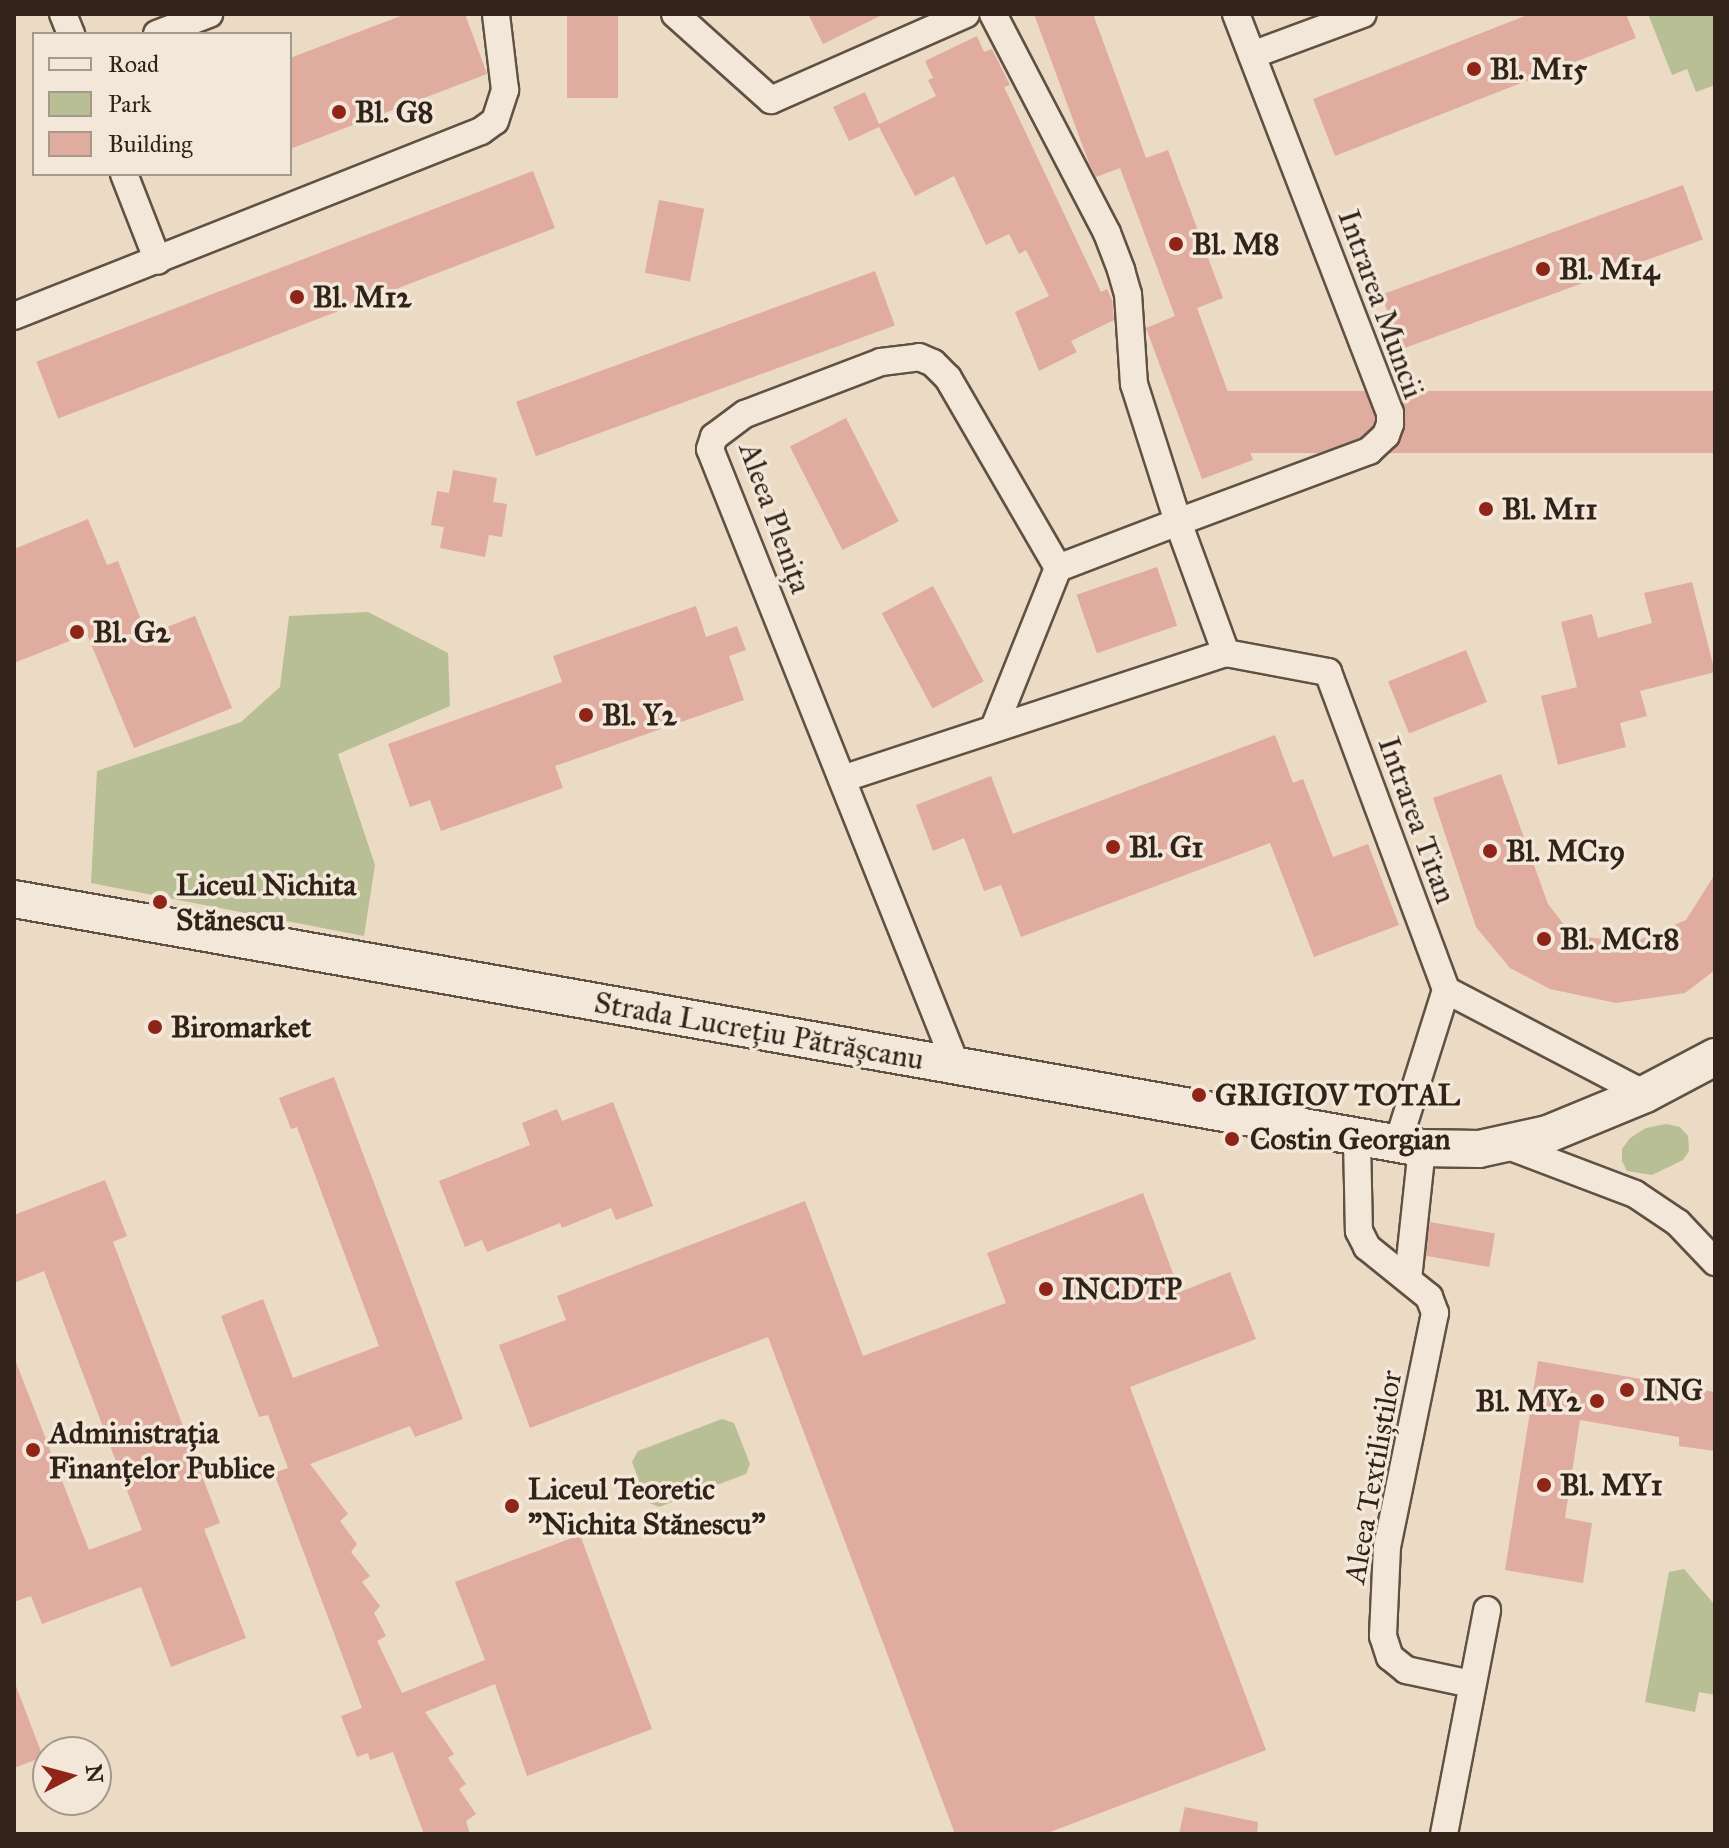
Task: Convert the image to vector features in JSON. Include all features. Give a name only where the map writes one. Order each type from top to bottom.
[{"type":"main road","name":"Strada Lucrețiu Pătrășcanu","points":[[14,899],[1410,1146],[1454,1150],[1506,1145],[1571,1126],[1645,1094],[1715,1057]]},
{"type":"street","points":[[162,32],[209,14]]},
{"type":"street","points":[[14,316],[158,261],[488,126],[495,121],[505,90],[496,14]]},
{"type":"street","points":[[675,14],[771,100],[966,14]]},
{"type":"street","points":[[842,779],[1226,653],[1178,522],[1134,384],[1128,294],[1121,270],[1094,206],[993,14]]},
{"type":"street","name":"Intrarea Muncii","points":[[1178,522],[1369,451],[1386,435],[1390,424],[1390,413],[1236,14]]},
{"type":"street","points":[[1252,55],[1363,14]]},
{"type":"street","points":[[125,176],[158,261]]},
{"type":"street","name":"Aleea Plenița","points":[[956,1065],[710,449],[714,437],[745,414],[881,362],[919,357],[933,363],[948,378],[1058,568]]},
{"type":"street","points":[[994,728],[1058,568],[1178,522]]},
{"type":"street","name":"Intrarea Titan","points":[[1226,653],[1328,672],[1446,990]]},
{"type":"street","points":[[1408,1279],[1410,1146],[1446,990],[1645,1094]]},
{"type":"street","name":"Aleea Textiliștilor","points":[[1357,1139],[1359,1231],[1367,1247],[1429,1297],[1435,1313],[1387,1547],[1383,1636],[1390,1657],[1406,1670],[1472,1684]]},
{"type":"street","name":"Strada Lucrețiu Pătrășcanu","points":[[1506,1145],[1635,1194],[1678,1223],[1715,1262]]},
{"type":"street","points":[[1444,1834],[1487,1610]]},
{"type":"green space","points":[[1648,14],[1715,14],[1715,85],[1696,92],[1687,69],[1672,75]]},
{"type":"green space","points":[[368,612],[448,653],[450,706],[338,754],[375,865],[364,936],[91,883],[97,771],[241,722],[280,687],[289,616]]},
{"type":"green space","points":[[1666,1124],[1680,1127],[1688,1136],[1689,1151],[1683,1160],[1652,1175],[1627,1171],[1622,1161],[1622,1149],[1630,1138],[1646,1128]]},
{"type":"green space","points":[[722,1419],[734,1423],[750,1464],[746,1474],[659,1507],[647,1502],[632,1462],[638,1451]]},
{"type":"green space","points":[[1684,1569],[1715,1605],[1715,1695],[1699,1692],[1695,1712],[1645,1702],[1669,1572]]},
{"type":"building","name":"Bl. G8","points":[[406,14],[465,14],[487,74],[292,148],[292,57]]},
{"type":"building","points":[[567,14],[618,14],[618,98],[567,98]]},
{"type":"building","points":[[808,14],[884,14],[823,44]]},
{"type":"building","name":"Bl. M8","points":[[1034,14],[1093,14],[1146,158],[1168,150],[1223,298],[1197,308],[1253,460],[1202,479],[1146,328],[1175,316],[1120,168],[1096,177],[1089,163]]},
{"type":"building","name":"Bl. M15","points":[[1530,14],[1626,14],[1636,38],[1335,156],[1313,99]]},
{"type":"building","points":[[977,36],[984,52],[992,49],[1010,85],[1004,87],[1101,292],[1107,289],[1112,300],[1114,320],[1071,341],[1077,352],[1039,371],[1015,312],[1049,296],[1026,250],[1019,254],[1009,234],[986,245],[954,176],[915,196],[879,127],[849,141],[833,107],[865,92],[879,124],[936,96],[928,80],[933,78],[925,61]]},
{"type":"building","name":"Bl. M12","points":[[533,171],[555,228],[58,419],[36,362]]},
{"type":"building","name":"Bl. M14","points":[[1683,185],[1703,240],[1401,349],[1381,295]]},
{"type":"building","points":[[659,200],[704,209],[690,281],[645,273]]},
{"type":"building","points":[[875,271],[895,326],[536,456],[516,402]]},
{"type":"building","points":[[1224,391],[1715,391],[1715,453],[1224,453]]},
{"type":"building","points":[[846,418],[899,521],[843,550],[790,447]]},
{"type":"building","points":[[453,470],[497,478],[493,502],[507,504],[502,537],[489,535],[485,557],[440,548],[444,527],[431,525],[437,491],[449,493]]},
{"type":"building","name":"Bl. G2","points":[[88,519],[107,565],[118,561],[147,635],[195,616],[232,708],[134,748],[87,634],[14,663],[14,549]]},
{"type":"building","points":[[1157,567],[1177,626],[1097,653],[1077,595]]},
{"type":"building","points":[[1692,582],[1715,672],[1640,691],[1647,716],[1620,723],[1626,747],[1558,765],[1541,696],[1577,687],[1561,622],[1592,614],[1598,638],[1652,623],[1644,593]]},
{"type":"building","points":[[933,586],[984,681],[932,709],[882,613]]},
{"type":"building","name":"Bl. Y2","points":[[696,606],[706,637],[737,626],[746,650],[729,656],[744,700],[555,766],[563,788],[441,831],[430,800],[410,807],[388,744],[562,682],[553,656]]},
{"type":"building","points":[[1466,650],[1487,702],[1409,733],[1388,681]]},
{"type":"building","name":"Bl. G1","points":[[1275,735],[1293,783],[1303,779],[1333,857],[1368,844],[1399,925],[1314,957],[1270,843],[1021,937],[1001,885],[984,891],[964,838],[933,851],[916,805],[991,776],[1013,834]]},
{"type":"building","points":[[1501,774],[1548,904],[1572,935],[1632,943],[1686,920],[1715,874],[1715,970],[1685,993],[1616,1003],[1550,989],[1510,968],[1476,927],[1433,798]]},
{"type":"building","points":[[334,1077],[463,1419],[415,1437],[410,1426],[310,1464],[348,1514],[340,1521],[357,1544],[351,1552],[370,1576],[362,1582],[380,1606],[374,1613],[386,1636],[377,1641],[402,1693],[485,1660],[455,1582],[580,1535],[652,1729],[527,1776],[495,1684],[425,1712],[454,1754],[448,1758],[466,1784],[459,1789],[476,1814],[466,1821],[470,1834],[424,1834],[393,1752],[370,1760],[368,1753],[357,1757],[341,1716],[362,1708],[274,1473],[288,1468],[268,1415],[259,1417],[221,1316],[263,1299],[293,1378],[379,1346],[297,1127],[291,1129],[279,1098]]},
{"type":"building","points":[[613,1102],[653,1206],[616,1220],[611,1208],[562,1228],[560,1223],[487,1252],[482,1240],[465,1247],[439,1181],[530,1145],[522,1123],[557,1109],[562,1121]]},
{"type":"building","points":[[105,1180],[127,1236],[113,1242],[220,1523],[204,1529],[246,1638],[171,1667],[141,1587],[42,1624],[31,1596],[14,1602],[14,1357],[89,1550],[142,1530],[44,1271],[14,1283],[14,1215]]},
{"type":"building","points":[[1143,1193],[1180,1292],[1230,1272],[1256,1339],[1130,1387],[1266,1750],[1045,1834],[955,1834],[768,1337],[530,1428],[499,1345],[566,1320],[557,1296],[805,1201],[863,1356],[1006,1303],[987,1253]]},
{"type":"building","points":[[1430,1222],[1495,1233],[1489,1267],[1424,1255]]},
{"type":"building","points":[[1538,1361],[1715,1392],[1715,1451],[1679,1446],[1679,1437],[1580,1420],[1565,1518],[1592,1523],[1583,1583],[1505,1570]]},
{"type":"building","points":[[14,1687],[35,1736],[32,1736],[32,1761],[14,1768]]},
{"type":"building","points":[[1185,1807],[1258,1822],[1257,1834],[1179,1834]]},
{"type":"place","name":"Bl. M15","points":[[1474,69]]},
{"type":"place","name":"Bl. G8","points":[[339,112]]},
{"type":"place","name":"Bl. M8","points":[[1176,244]]},
{"type":"place","name":"Bl. M14","points":[[1543,269]]},
{"type":"place","name":"Bl. M12","points":[[297,297]]},
{"type":"place","name":"Bl. M11","points":[[1486,509]]},
{"type":"place","name":"Bl. G2","points":[[77,632]]},
{"type":"place","name":"Bl. Y2","points":[[586,715]]},
{"type":"place","name":"Bl. G1","points":[[1113,847]]},
{"type":"place","name":"Bl. MC19","points":[[1490,851]]},
{"type":"place","name":"Liceul Nichita Stănescu","points":[[160,902]]},
{"type":"place","name":"Bl. MC18","points":[[1544,939]]},
{"type":"place","name":"Biromarket","points":[[155,1027]]},
{"type":"place","name":"GRIGIOV TOTAL","points":[[1199,1095]]},
{"type":"place","name":"Costin Georgian","points":[[1232,1139]]},
{"type":"place","name":"INCDTP","points":[[1046,1289]]},
{"type":"place","name":"ING","points":[[1627,1390]]},
{"type":"place","name":"Bl. MY2","points":[[1597,1401]]},
{"type":"place","name":"Administrația Finanțelor Publice","points":[[33,1450]]},
{"type":"place","name":"Bl. MY1","points":[[1544,1485]]},
{"type":"place","name":"Liceul Teoretic \"Nichita Stănescu\"","points":[[512,1506]]}]
